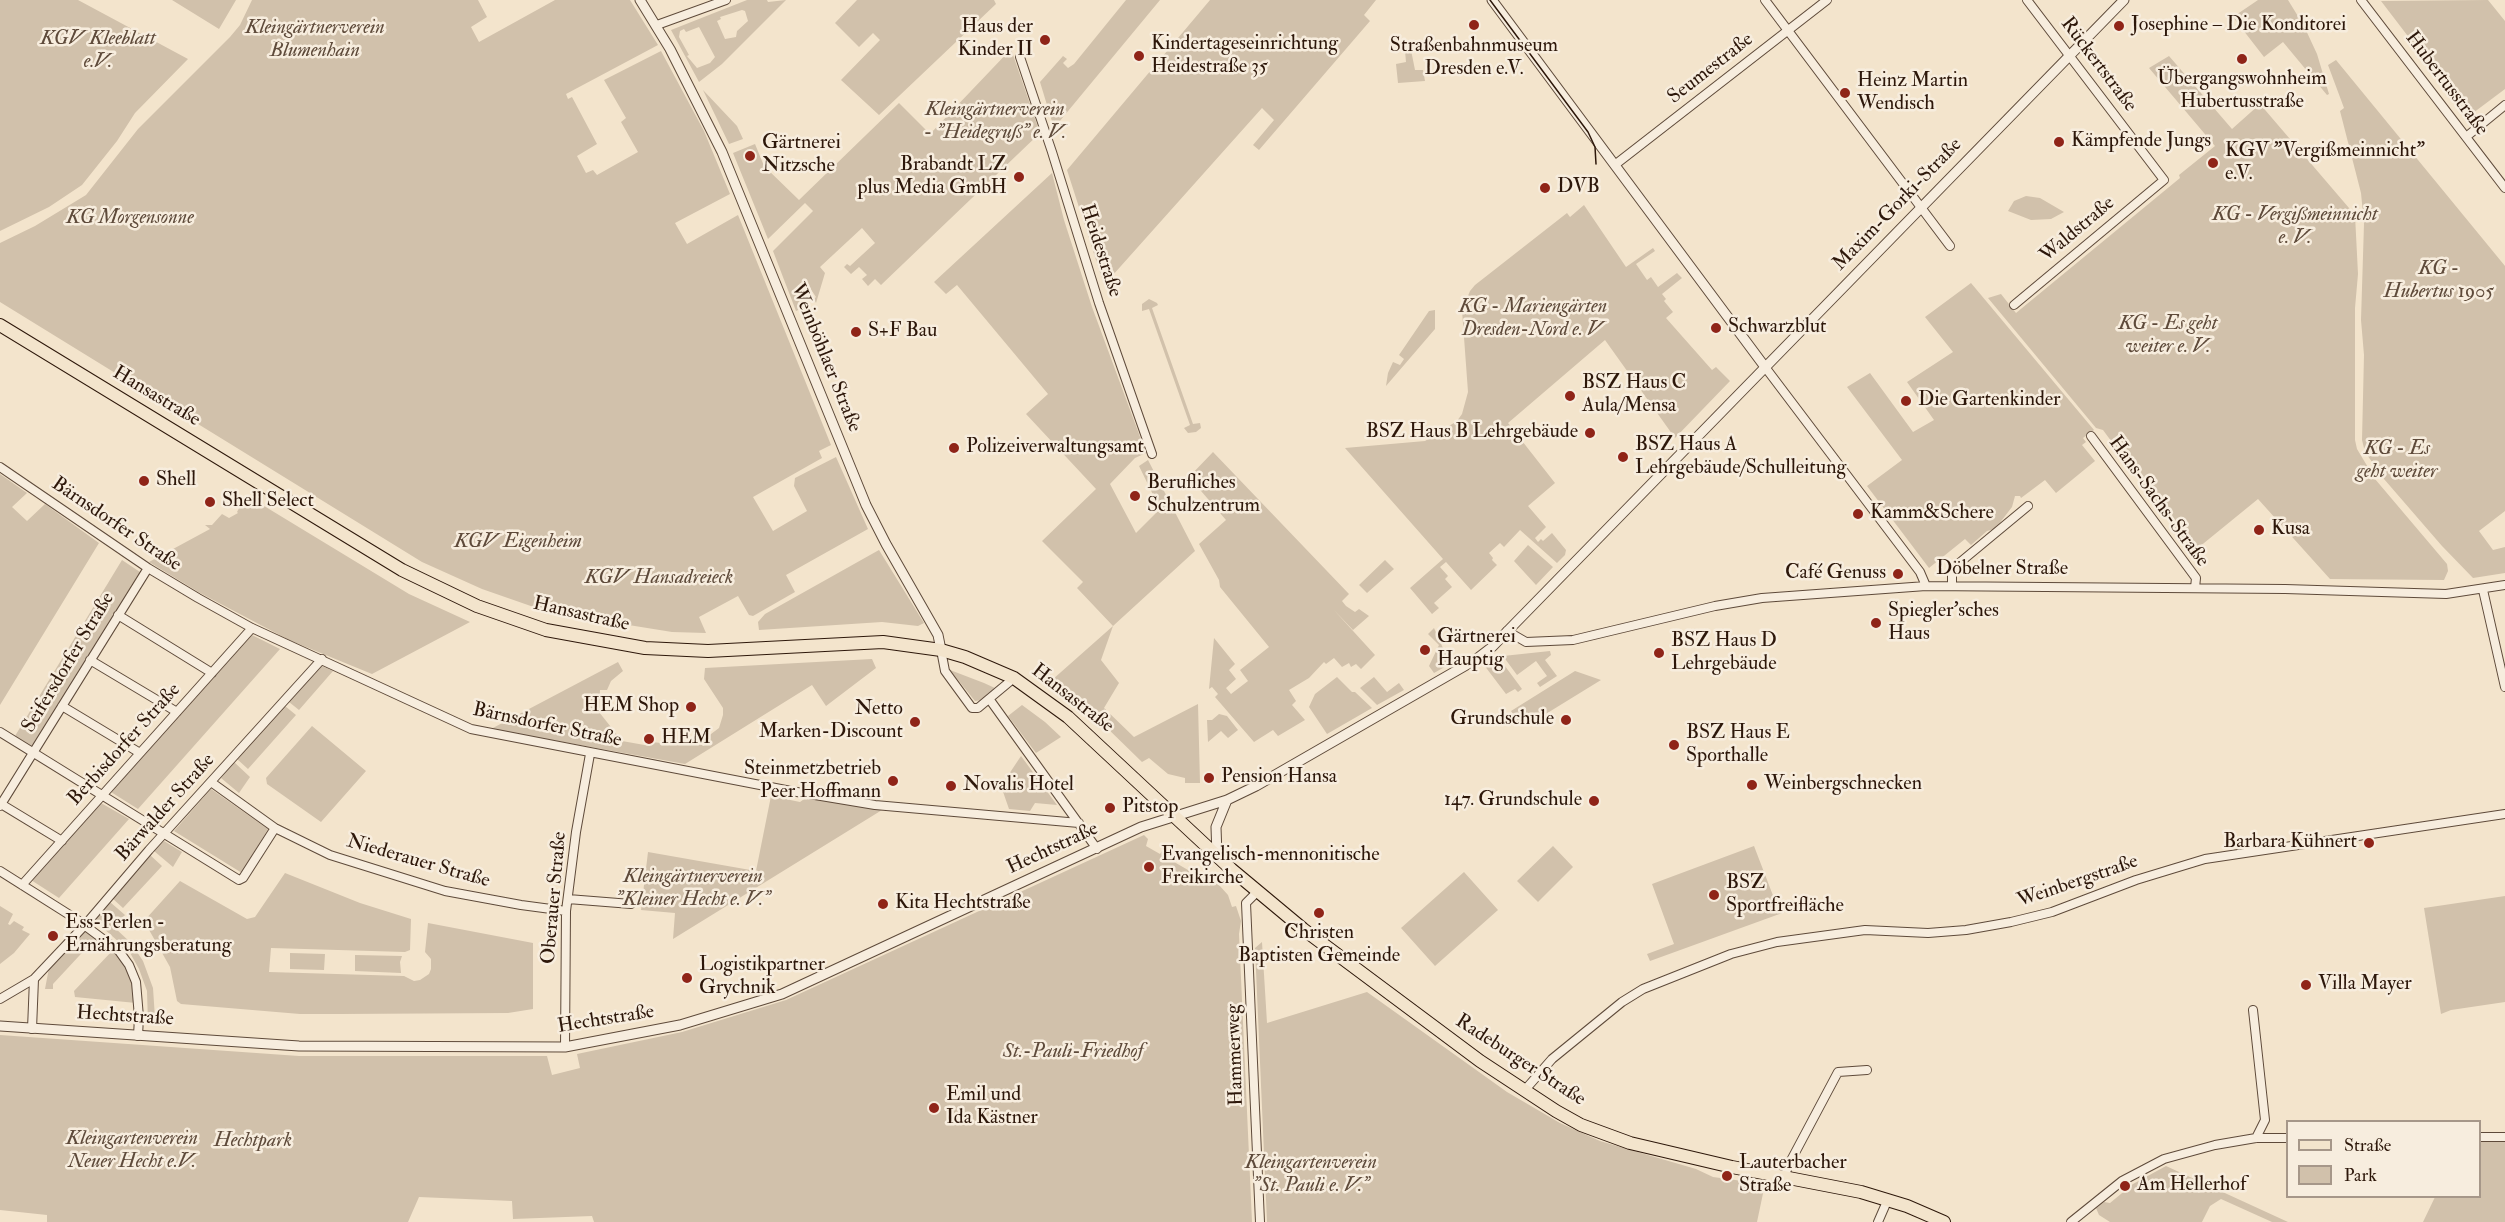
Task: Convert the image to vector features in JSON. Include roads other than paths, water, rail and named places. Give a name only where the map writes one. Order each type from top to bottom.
[{"type":"main road","name":"Hansastraße","points":[[0,325],[402,570],[477,606],[546,630],[645,648],[708,651],[883,642],[941,650],[965,657],[1014,678],[1068,717],[1175,816]]},
{"type":"main road","name":"Radeburger Straße","points":[[1175,816],[1257,892],[1332,951],[1524,1091],[1581,1125],[1630,1143],[1888,1199],[1944,1222]]},
{"type":"street","name":"Weinböhlaer Straße","points":[[640,0],[657,25],[722,152],[866,505],[885,544],[938,635],[945,671],[972,708],[978,708],[990,700]]},
{"type":"street","points":[[657,25],[726,0]]},
{"type":"street","points":[[1492,0],[1920,572],[1926,586]]},
{"type":"street","points":[[1765,0],[1950,246]]},
{"type":"street","name":"Seumestraße","points":[[1616,164],[1827,0]]},
{"type":"street","name":"Rückertstraße","points":[[2027,0],[2164,180]]},
{"type":"street","name":"Maxim-Gorki-Straße","points":[[1227,800],[1256,786],[1475,660],[1507,631],[2124,0]]},
{"type":"street","name":"Hubertusstraße","points":[[2361,0],[2505,188]]},
{"type":"street","name":"Heidestraße","points":[[1020,57],[1099,303],[1152,454]]},
{"type":"street","points":[[2466,137],[2505,105]]},
{"type":"street","name":"Waldstraße","points":[[2014,305],[2164,180]]},
{"type":"street","name":"Hans-Sachs-Straße","points":[[2091,436],[2196,578],[2195,588]]},
{"type":"street","name":"Bärnsdorfer Straße","points":[[0,467],[148,568],[252,628],[471,729],[590,754],[875,805],[1079,823]]},
{"type":"street","points":[[1952,585],[1952,569],[2028,506]]},
{"type":"street","name":"Seifersdorfer Straße","points":[[1,805],[148,568]]},
{"type":"street","name":"Döbelner Straße","points":[[1507,631],[1526,642],[1573,640],[1714,606],[1762,598],[1926,586],[2195,588],[2446,594],[2505,585]]},
{"type":"street","points":[[2483,590],[2505,687]]},
{"type":"street","points":[[118,615],[212,673]]},
{"type":"street","name":"Berbisdorfer Straße","points":[[22,885],[252,628]]},
{"type":"street","points":[[90,660],[177,712]]},
{"type":"street","name":"Bärwalder Straße","points":[[0,999],[34,979],[322,660]]},
{"type":"street","points":[[1014,678],[990,700],[1097,849]]},
{"type":"street","points":[[62,706],[140,753]]},
{"type":"street","points":[[0,732],[239,880],[243,878],[275,828]]},
{"type":"street","name":"Oberauer Straße","points":[[565,1047],[566,911],[576,832],[590,754]]},
{"type":"street","name":"Niederauer Straße","points":[[210,782],[275,828],[330,855],[445,891],[521,906],[566,911]]},
{"type":"street","points":[[1175,816],[1227,800]]},
{"type":"street","points":[[1217,856],[1217,821],[1227,800]]},
{"type":"street","points":[[1,805],[62,841]]},
{"type":"street","name":"Weinbergstraße","points":[[1524,1091],[1552,1059],[1578,1035],[1622,1002],[1643,989],[1731,954],[1777,942],[1864,930],[1928,933],[1966,930],[2011,922],[2052,912],[2136,880],[2205,859],[2505,814]]},
{"type":"street","name":"Hechtstraße","points":[[0,1026],[299,1047],[565,1047],[680,1025],[782,994],[1141,827],[1175,816]]},
{"type":"street","points":[[0,871],[111,943],[129,965],[139,999],[138,1035]]},
{"type":"street","name":"Hammerweg","points":[[1257,892],[1246,903],[1260,1222]]},
{"type":"street","points":[[568,899],[631,904]]},
{"type":"street","points":[[32,1029],[34,979]]},
{"type":"street","points":[[2253,1010],[2265,1120],[2256,1138]]},
{"type":"street","points":[[1785,1176],[1788,1166],[1838,1072],[1867,1070]]},
{"type":"street","points":[[2481,1137],[2505,1137]]},
{"type":"street","points":[[2071,1222],[2122,1181],[2164,1159],[2215,1145],[2256,1138],[2286,1138]]},
{"type":"street","points":[[1878,1222],[1888,1199]]},
{"type":"tram line","points":[[1490,0],[1588,132],[1595,147],[1596,164]]},
{"type":"place","name":"Straßenbahnmuseum Dresden e.V.","points":[[1474,25]]},
{"type":"place","name":"Josephine – Die Konditorei","points":[[2119,26]]},
{"type":"place","name":"Haus der Kinder II","points":[[1045,40]]},
{"type":"place","name":"Kindertageseinrichtung Heidestraße 35","points":[[1139,56]]},
{"type":"place","name":"Übergangswohnheim Hubertusstraße","points":[[2242,59]]},
{"type":"place","name":"Heinz Martin Wendisch","points":[[1845,93]]},
{"type":"place","name":"Kämpfende Jungs","points":[[2059,142]]},
{"type":"place","name":"Gärtnerei Nitzsche","points":[[750,156]]},
{"type":"place","name":"KGV \"Vergißmeinnicht\" e.V.","points":[[2213,163]]},
{"type":"place","name":"Brabandt LZ plus Media GmbH","points":[[1019,177]]},
{"type":"place","name":"DVB","points":[[1545,188]]},
{"type":"place","name":"Schwarzblut","points":[[1716,328]]},
{"type":"place","name":"S+F Bau","points":[[856,332]]},
{"type":"place","name":"BSZ Haus C Aula/Mensa","points":[[1570,396]]},
{"type":"place","name":"Die Gartenkinder","points":[[1906,401]]},
{"type":"place","name":"BSZ Haus B Lehrgebäude","points":[[1590,433]]},
{"type":"place","name":"Polizeiverwaltungsamt","points":[[954,448]]},
{"type":"place","name":"BSZ Haus A Lehrgebäude/Schulleitung","points":[[1623,457]]},
{"type":"place","name":"Shell","points":[[144,481]]},
{"type":"place","name":"Berufliches Schulzentrum","points":[[1135,496]]},
{"type":"place","name":"Shell Select","points":[[210,502]]},
{"type":"place","name":"Kamm&Schere","points":[[1858,514]]},
{"type":"place","name":"Kusa","points":[[2259,530]]},
{"type":"place","name":"Café Genuss","points":[[1898,574]]},
{"type":"place","name":"Spiegler’sches Haus","points":[[1876,623]]},
{"type":"place","name":"Gärtnerei Hauptig","points":[[1425,650]]},
{"type":"place","name":"BSZ Haus D Lehrgebäude","points":[[1659,653]]},
{"type":"place","name":"HEM Shop","points":[[691,707]]},
{"type":"place","name":"Grundschule","points":[[1566,720]]},
{"type":"place","name":"Netto Marken-Discount","points":[[915,722]]},
{"type":"place","name":"HEM","points":[[649,739]]},
{"type":"place","name":"BSZ Haus E Sporthalle","points":[[1674,745]]},
{"type":"place","name":"Pension Hansa","points":[[1209,778]]},
{"type":"place","name":"Steinmetzbetrieb Peer Hoffmann","points":[[893,781]]},
{"type":"place","name":"Weinbergschnecken","points":[[1752,785]]},
{"type":"place","name":"Novalis Hotel","points":[[951,786]]},
{"type":"place","name":"147. Grundschule","points":[[1594,801]]},
{"type":"place","name":"Pitstop","points":[[1110,808]]},
{"type":"place","name":"Barbara Kühnert","points":[[2369,843]]},
{"type":"place","name":"Evangelisch-mennonitische Freikirche","points":[[1149,867]]},
{"type":"place","name":"BSZ Sportfreifläche","points":[[1714,895]]},
{"type":"place","name":"Kita Hechtstraße","points":[[883,904]]},
{"type":"place","name":"Christen Baptisten Gemeinde","points":[[1319,913]]},
{"type":"place","name":"Ess-Perlen - Ernährungsberatung","points":[[53,936]]},
{"type":"place","name":"Logistikpartner Grychnik","points":[[687,978]]},
{"type":"place","name":"Villa Mayer","points":[[2306,985]]},
{"type":"place","name":"Emil und Ida Kästner","points":[[934,1108]]},
{"type":"place","name":"Lauterbacher Straße","points":[[1727,1176]]},
{"type":"place","name":"Am Hellerhof","points":[[2125,1186]]},
{"type":"park label","name":"Kleingärtnerverein Blumenhain","points":[[315,40]]},
{"type":"park label","name":"KGV Kleeblatt e.V.","points":[[98,52]]},
{"type":"park label","name":"Kleingärtnerverein - \"Heidegruß\" e. V.","points":[[995,122]]},
{"type":"park label","name":"KG Morgensonne","points":[[130,219]]},
{"type":"park label","name":"KG - Vergißmeinnicht e. V.","points":[[2295,228]]},
{"type":"park label","name":"KG - Hubertus 1905","points":[[2439,282]]},
{"type":"park label","name":"KG - Mariengärten Dresden-Nord e. V","points":[[1533,320]]},
{"type":"park label","name":"KG - Es geht weiter e. V.","points":[[2168,336]]},
{"type":"park label","name":"KG - Es geht weiter","points":[[2397,462]]},
{"type":"park label","name":"KGV Eigenheim","points":[[518,543]]},
{"type":"park label","name":"KGV Hansadreieck","points":[[659,579]]},
{"type":"park label","name":"Kleingärtnerverein \"Kleiner Hecht e. V.\"","points":[[693,890]]},
{"type":"park label","name":"St.-Pauli-Friedhof","points":[[1073,1053]]},
{"type":"park label","name":"Hechtpark","points":[[253,1142]]},
{"type":"park label","name":"Kleingartenverein Neuer Hecht e.V.","points":[[132,1152]]},
{"type":"park label","name":"Kleingartenverein \"St. Pauli e. V.\"","points":[[1311,1176]]}]
